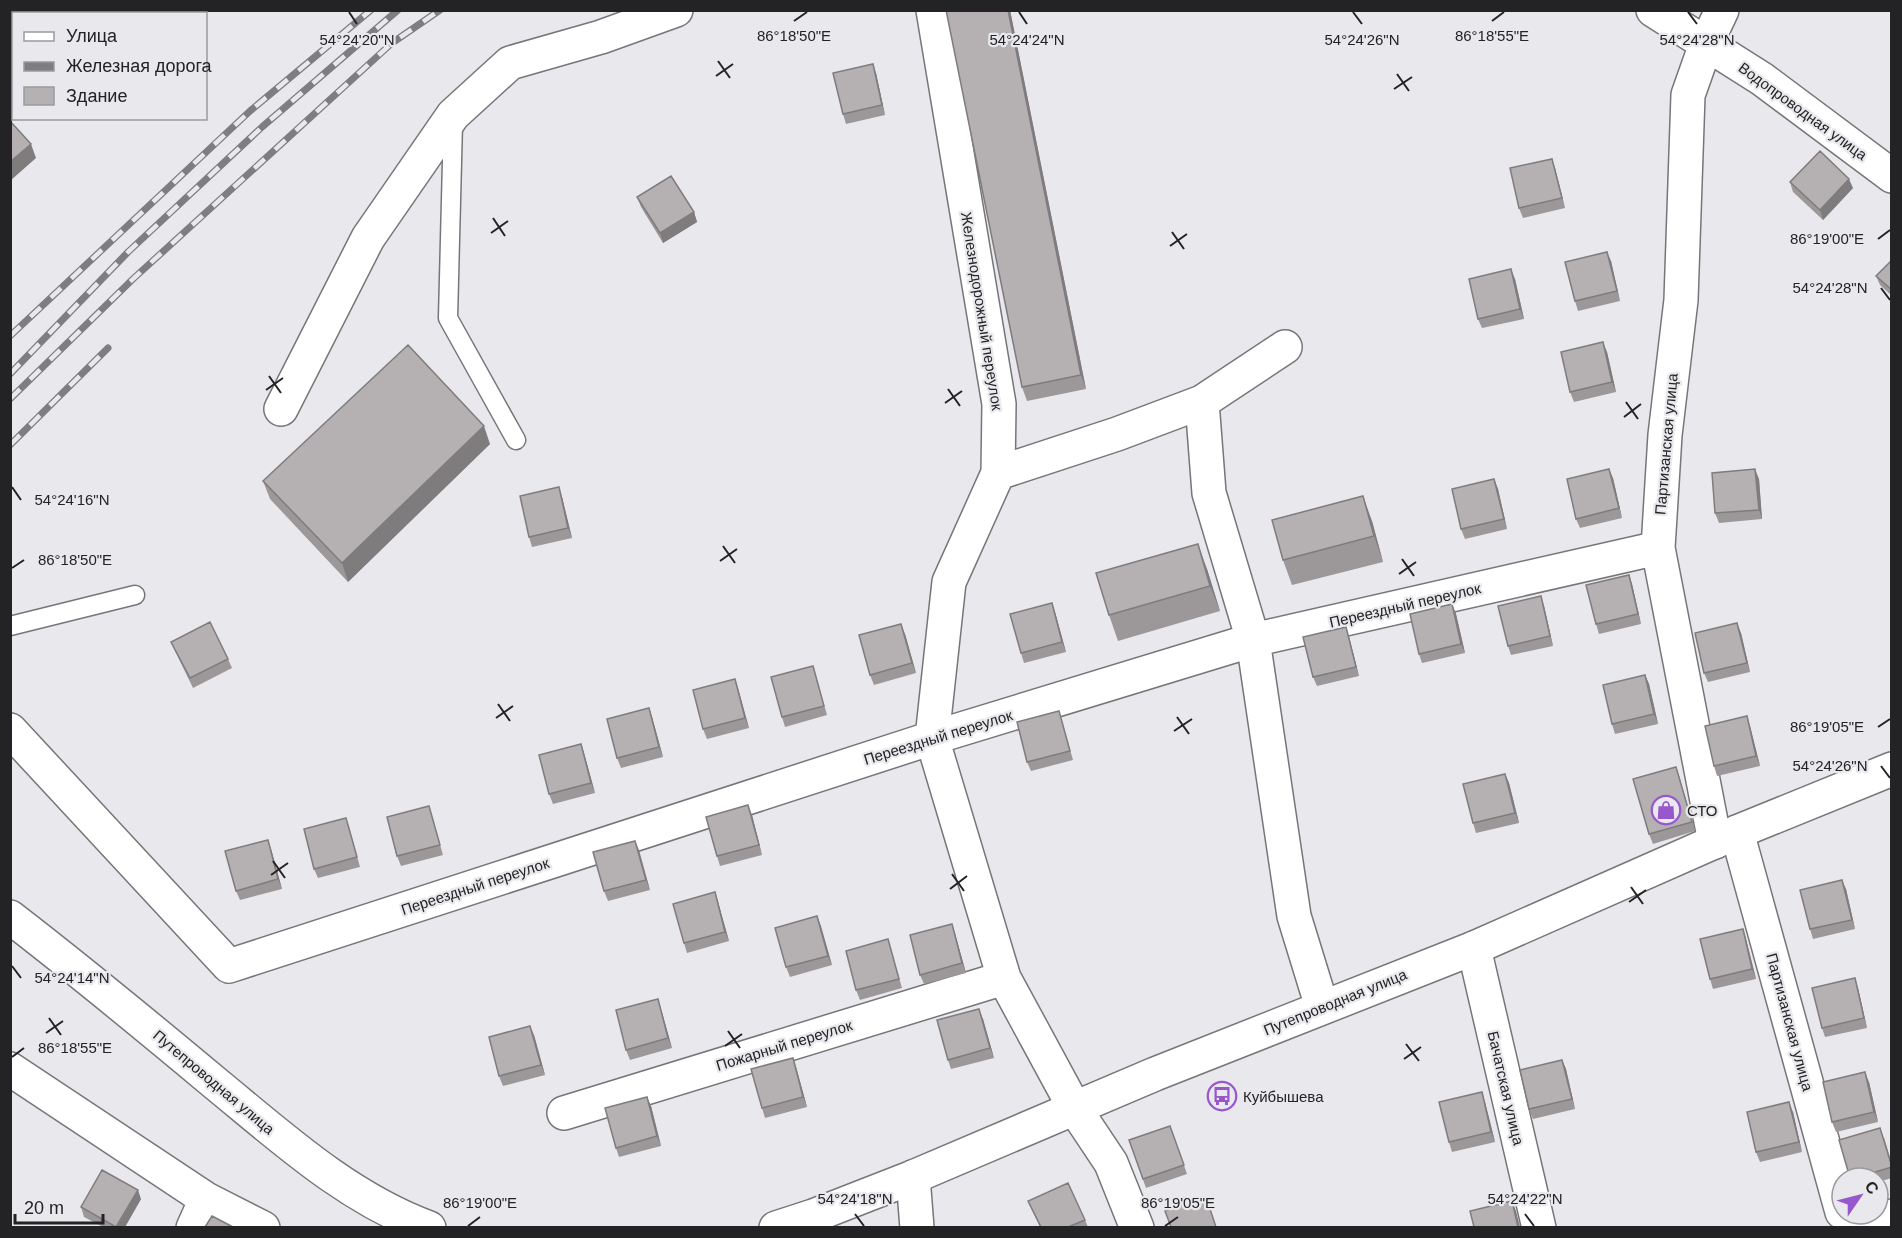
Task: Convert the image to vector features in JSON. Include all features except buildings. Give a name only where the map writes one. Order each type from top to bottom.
[{"type":"street","points":[[281,409],[368,238],[453,115],[510,63],[601,37],[676,10]]},
{"type":"street","name":"Водопроводная улица","points":[[1653,10],[1762,79],[1892,176]]},
{"type":"street","name":"Партизанская улица","points":[[1722,10],[1706,44],[1688,95],[1681,300],[1665,435],[1658,548],[1726,837],[1830,1174]]},
{"type":"street","name":"Железнодорожный переулок","points":[[934,14],[999,404],[998,473],[949,582],[932,738],[1004,978],[1075,1109],[1111,1163],[1137,1227]]},
{"type":"street","points":[[998,473],[1117,434],[1202,402],[1285,347]]},
{"type":"street","points":[[1202,402],[1209,493],[1253,640],[1294,916],[1322,1007]]},
{"type":"street","name":"Переездный переулок","points":[[10,730],[229,966],[932,738],[1253,640],[1658,548]]},
{"type":"street","name":"Путепроводная улица","points":[[776,1227],[813,1216],[913,1177],[1155,1074],[1474,948],[1726,837],[1892,770]]},
{"type":"street","name":"Путепроводная улица","points":[[10,917],[81,972],[298,1151],[349,1188],[407,1220],[429,1227]]},
{"type":"street","name":"Бачатская улица","points":[[1474,948],[1539,1227]]},
{"type":"street","name":"Пожарный переулок","points":[[564,1113],[1004,978]]},
{"type":"street","points":[[10,1069],[199,1213],[263,1227]]},
{"type":"street","points":[[913,1177],[917,1227]]},
{"type":"street","points":[[1852,1227],[1892,1216]]},
{"type":"lane","points":[[453,115],[448,318],[516,440]]},
{"type":"lane","points":[[10,626],[135,595]]},
{"type":"railway","points":[[10,336],[250,111],[371,10]]},
{"type":"railway","points":[[10,374],[128,252],[262,127],[398,10]]},
{"type":"railway","points":[[10,399],[134,278],[392,43],[440,10]]},
{"type":"railway","points":[[10,445],[108,348]]},
{"type":"place","name":"СТО","points":[[1666,810]]},
{"type":"place","name":"Куйбышева","points":[[1222,1096]]}]
